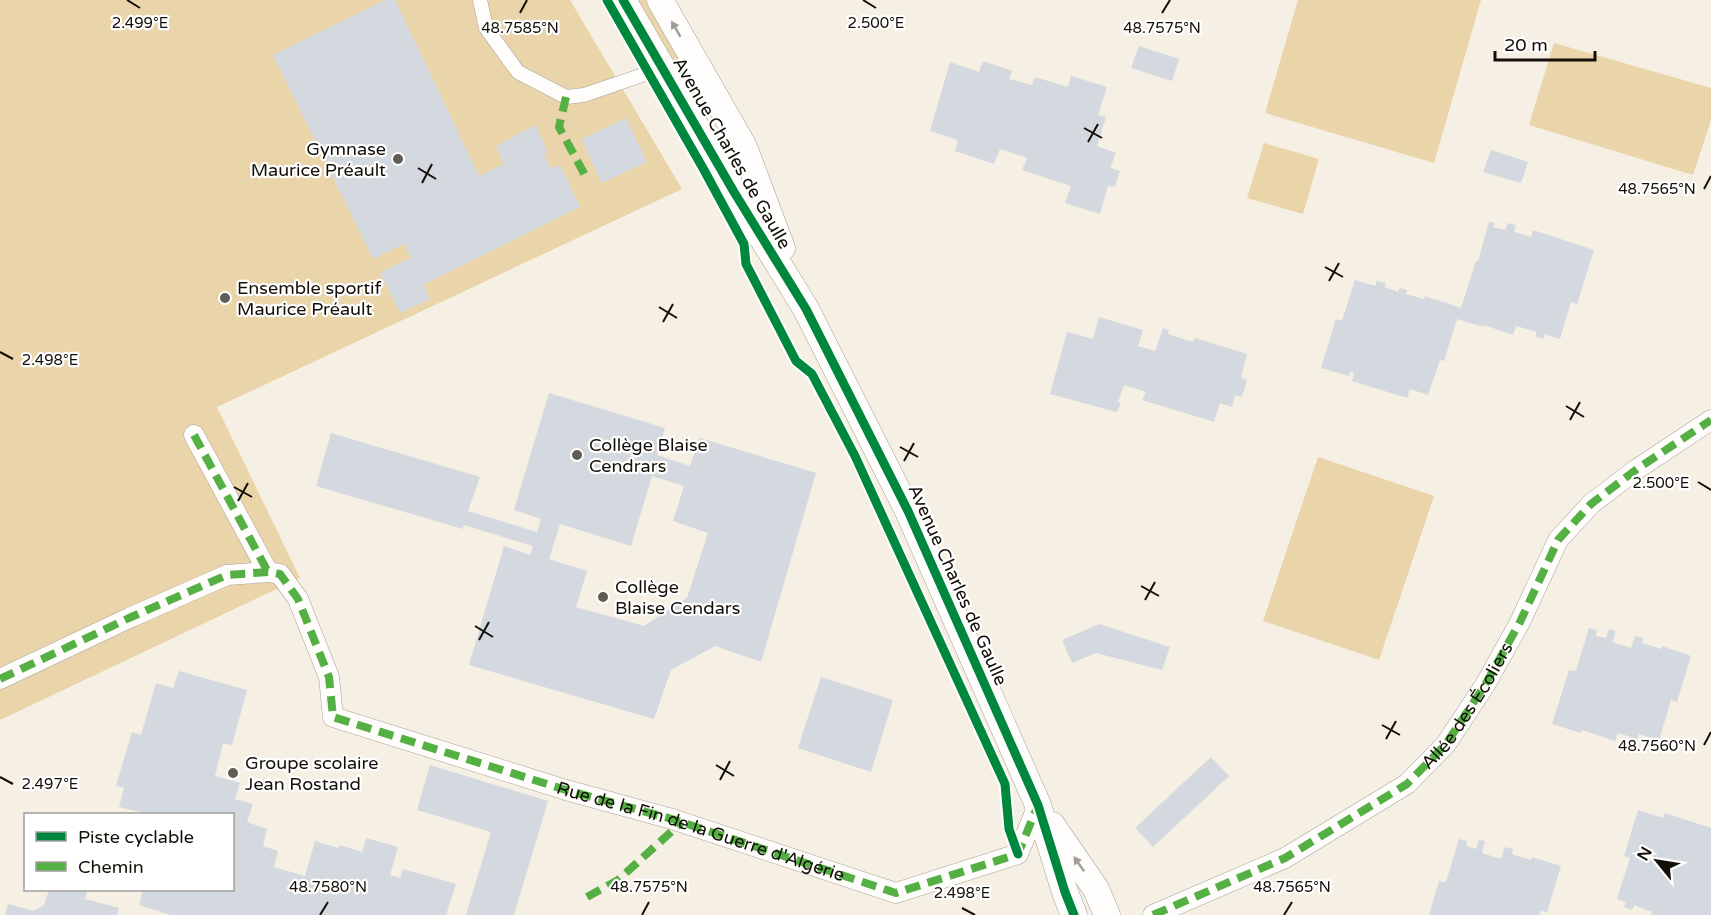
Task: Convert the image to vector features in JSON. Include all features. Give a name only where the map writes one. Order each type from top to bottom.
[{"type":"street","name":"Avenue Charles de Gaulle","points":[[622,0],[734,192],[806,309],[908,511],[1038,805],[1074,915]]},
{"type":"street","name":"Avenue Charles de Gaulle","points":[[660,0],[744,147],[806,309]]},
{"type":"street","name":"Allée des Écoliers","points":[[1153,915],[1285,858],[1407,784],[1446,744],[1485,685],[1520,622],[1558,540],[1591,504],[1637,469],[1711,420]]},
{"type":"street","points":[[0,679],[227,575],[268,572],[194,435]]},
{"type":"street","name":"Rue de la Fin de la Guerre d'Algérie","points":[[268,572],[280,574],[298,599],[328,677],[333,717],[566,790],[672,819],[897,893],[1018,855],[1038,805]]},
{"type":"street","name":"Avenue Charles de Gaulle","points":[[1038,805],[1096,889],[1107,915]]},
{"type":"lane","points":[[480,0],[486,28],[518,72],[566,97],[584,95],[663,68]]},
{"type":"shaded area","name":"Ensemble sportif Maurice Préault","points":[[0,0],[570,0],[682,189],[217,407],[300,578],[0,720]]},
{"type":"shaded area","points":[[636,0],[647,0],[707,105],[698,109]]},
{"type":"shaded area","points":[[1298,0],[1481,0],[1434,163],[1265,113]]},
{"type":"shaded area","points":[[1554,43],[1711,88],[1711,120],[1693,175],[1529,125]]},
{"type":"shaded area","points":[[1264,143],[1319,159],[1303,214],[1247,198]]},
{"type":"shaded area","points":[[1318,457],[1434,496],[1379,660],[1263,621]]},
{"type":"building","name":"Gymnase Maurice Préault","points":[[385,0],[395,0],[479,176],[504,164],[496,146],[535,125],[548,152],[544,154],[551,168],[560,165],[580,207],[423,285],[430,299],[400,313],[380,272],[411,258],[404,244],[373,259],[273,55]]},
{"type":"building","points":[[1139,46],[1179,59],[1172,81],[1131,68]]},
{"type":"building","points":[[983,61],[1012,71],[1009,79],[1032,85],[1035,77],[1068,87],[1071,76],[1107,87],[1098,115],[1106,117],[1097,146],[1116,153],[1110,168],[1120,171],[1115,187],[1108,186],[1100,214],[1065,203],[1071,186],[1022,170],[1027,158],[1000,149],[994,164],[955,151],[958,140],[930,131],[950,62],[979,72]]},
{"type":"building","points":[[626,118],[647,162],[602,183],[581,139]]},
{"type":"building","points":[[1491,150],[1528,162],[1521,183],[1483,172]]},
{"type":"building","points":[[1489,222],[1495,223],[1493,227],[1505,230],[1508,223],[1516,225],[1514,232],[1531,237],[1533,230],[1594,250],[1577,304],[1571,302],[1560,339],[1545,334],[1543,339],[1535,337],[1537,332],[1516,326],[1513,335],[1457,319],[1444,361],[1440,360],[1428,395],[1410,389],[1407,398],[1352,381],[1354,373],[1350,372],[1349,376],[1321,368],[1336,319],[1342,321],[1355,280],[1375,286],[1377,281],[1386,283],[1384,287],[1398,292],[1400,288],[1407,290],[1406,294],[1424,299],[1425,296],[1461,308]]},
{"type":"building","points":[[1099,317],[1143,330],[1138,346],[1155,351],[1163,328],[1169,330],[1168,334],[1193,342],[1195,338],[1247,354],[1241,378],[1247,380],[1242,397],[1235,395],[1232,407],[1220,403],[1214,422],[1142,400],[1146,392],[1124,385],[1117,412],[1050,394],[1067,332],[1093,339]]},
{"type":"building","points":[[549,393],[665,428],[657,455],[690,466],[700,438],[816,473],[761,662],[715,646],[671,670],[654,719],[469,665],[504,546],[530,555],[533,546],[464,525],[463,529],[316,486],[331,433],[480,477],[468,511],[537,532],[541,519],[514,510]],"holes":[[[652,476],[684,486],[673,521],[708,533],[687,598],[644,626],[576,607],[587,571],[549,559],[560,524],[631,546]]]},
{"type":"building","points":[[1099,624],[1170,647],[1162,670],[1096,653],[1072,663],[1062,640]]},
{"type":"building","points":[[1589,628],[1597,630],[1596,636],[1606,638],[1609,629],[1616,631],[1612,642],[1631,648],[1635,636],[1643,638],[1642,643],[1661,649],[1662,646],[1691,656],[1677,702],[1671,700],[1659,740],[1639,734],[1637,739],[1618,733],[1615,741],[1582,730],[1581,733],[1552,724],[1569,670],[1576,671]]},
{"type":"building","points":[[179,671],[247,690],[232,745],[223,743],[215,776],[240,783],[235,799],[253,804],[247,822],[267,829],[263,846],[278,851],[274,867],[305,876],[315,841],[338,848],[340,845],[362,852],[366,838],[398,847],[390,875],[400,878],[403,869],[456,884],[446,915],[171,915],[139,905],[143,891],[234,891],[234,813],[145,813],[119,807],[124,788],[116,786],[132,732],[141,735],[156,683],[173,688]]},
{"type":"building","points":[[821,677],[893,700],[871,772],[798,748]]},
{"type":"building","points":[[1211,757],[1229,776],[1153,847],[1135,828]]},
{"type":"building","points":[[430,765],[548,801],[514,915],[466,915],[491,832],[417,810]]},
{"type":"building","points":[[1638,810],[1663,818],[1665,813],[1711,828],[1711,915],[1651,915],[1652,912],[1634,905],[1632,910],[1624,907],[1626,902],[1617,899],[1630,858],[1624,856]]},
{"type":"building","points":[[1459,839],[1467,841],[1466,846],[1476,849],[1479,840],[1485,841],[1482,853],[1501,859],[1505,847],[1513,849],[1512,854],[1531,860],[1532,857],[1561,866],[1547,912],[1541,911],[1539,915],[1429,915],[1439,881],[1446,882]]},
{"type":"building","points":[[49,891],[87,891],[85,899],[119,908],[117,915],[5,915],[8,904],[34,911],[44,905]]},
{"type":"marked path","points":[[566,97],[559,127],[586,177]]},
{"type":"marked path","points":[[1153,915],[1285,858],[1407,784],[1446,744],[1485,685],[1520,622],[1558,540],[1591,504],[1637,469],[1711,420]]},
{"type":"marked path","points":[[194,435],[268,572]]},
{"type":"marked path","points":[[0,679],[227,575],[268,572],[280,574],[298,599],[329,677],[333,717],[566,790],[672,819],[896,893],[1018,854],[1038,805]]},
{"type":"marked path","points":[[587,897],[618,880],[682,822]]},
{"type":"cycle path","points":[[607,0],[744,244],[746,264],[796,361],[812,374],[855,456],[1005,784],[1009,829],[1018,854]]},
{"type":"cycle path","points":[[623,0],[734,192],[806,309],[908,511],[1038,805],[1074,915]]},
{"type":"place","name":"Gymnase Maurice Préault","points":[[398,159]]},
{"type":"place","name":"Ensemble sportif Maurice Préault","points":[[225,298]]},
{"type":"place","name":"Collège Blaise Cendrars","points":[[577,455]]},
{"type":"place","name":"Collège Blaise Cendars","points":[[603,597]]},
{"type":"place","name":"Groupe scolaire Jean Rostand","points":[[233,773]]}]
